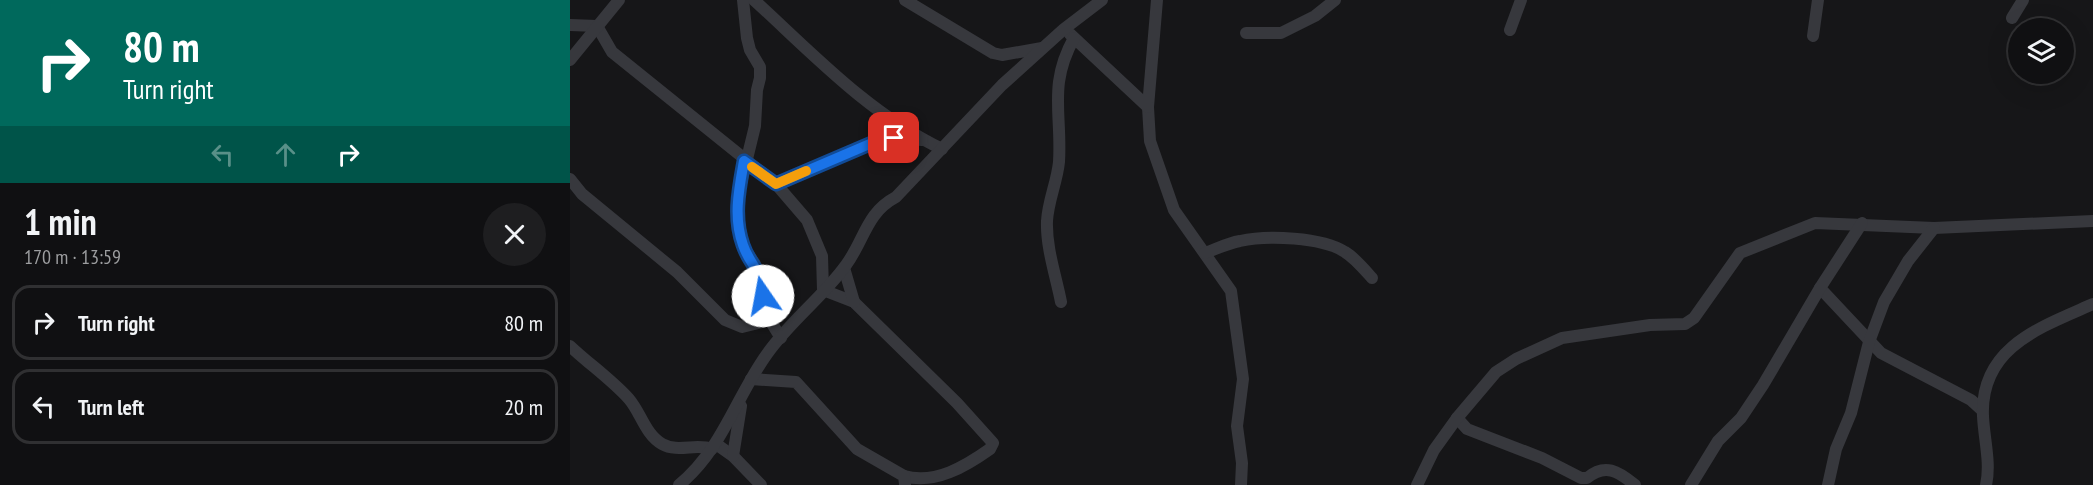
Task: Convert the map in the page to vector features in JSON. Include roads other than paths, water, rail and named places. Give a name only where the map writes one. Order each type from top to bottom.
[{"type":"street","points":[[570,60],[611,5],[619,0]]},
{"type":"street","points":[[743,0],[750,50],[760,66],[755,126],[744,161],[737,200],[739,224],[744,248],[755,264],[762,281],[764,307],[781,338]]},
{"type":"street","points":[[754,0],[852,91],[923,140],[942,149]]},
{"type":"street","points":[[906,0],[993,52],[1002,55],[1044,47]]},
{"type":"street","points":[[679,485],[698,470],[714,447],[751,379],[781,338],[844,268],[871,217],[884,203],[896,197],[1002,85],[1064,29],[1102,0]]},
{"type":"street","points":[[1157,0],[1148,107],[1150,141],[1174,210],[1231,291],[1243,379],[1237,426],[1242,463],[1241,485]]},
{"type":"street","points":[[1246,33],[1281,33],[1315,16],[1335,0]]},
{"type":"street","points":[[1510,30],[1521,0]]},
{"type":"street","points":[[1813,36],[1818,0]]},
{"type":"street","points":[[2012,18],[2023,0]]},
{"type":"street","points":[[570,25],[597,26]]},
{"type":"street","points":[[597,26],[612,52],[744,161],[776,184],[807,220],[822,256],[823,290]]},
{"type":"street","points":[[1064,29],[1148,107]]},
{"type":"street","points":[[1061,302],[1049,243],[1047,220],[1059,164],[1058,78],[1062,59],[1074,38]]},
{"type":"street","points":[[776,184],[879,140],[894,138],[923,140]]},
{"type":"street","points":[[570,178],[582,194],[677,272],[725,320],[742,327],[770,320]]},
{"type":"street","points":[[1417,485],[1434,450],[1457,418],[1496,372],[1516,359],[1562,338],[1650,326],[1685,324],[1694,318],[1740,253],[1815,223],[1862,223],[1934,228],[2093,221]]},
{"type":"street","points":[[1691,485],[1718,441],[1741,418],[1763,385],[1820,288],[1862,223]]},
{"type":"street","points":[[1828,485],[1836,449],[1851,413],[1869,342],[1884,302],[1908,261],[1934,228]]},
{"type":"street","points":[[1205,253],[1240,241],[1264,238],[1294,239],[1336,247],[1347,252],[1372,278]]},
{"type":"street","points":[[844,268],[854,302]]},
{"type":"street","points":[[1820,288],[1869,342],[1891,359],[1971,400],[1982,410]]},
{"type":"street","points":[[751,379],[796,382],[857,449],[907,481],[953,474],[990,449],[993,443],[957,403],[854,302],[823,290]]},
{"type":"street","points":[[1986,485],[1988,465],[1982,410],[1991,368],[1998,359],[2040,327],[2093,304]]},
{"type":"street","points":[[570,346],[630,401],[651,435],[662,444],[679,449],[714,447],[733,456],[760,485]]},
{"type":"street","points":[[1971,400],[1985,389]]},
{"type":"street","points":[[733,456],[743,396]]},
{"type":"street","points":[[1457,418],[1467,429],[1542,458],[1584,479],[1597,470],[1606,469],[1635,485]]}]
